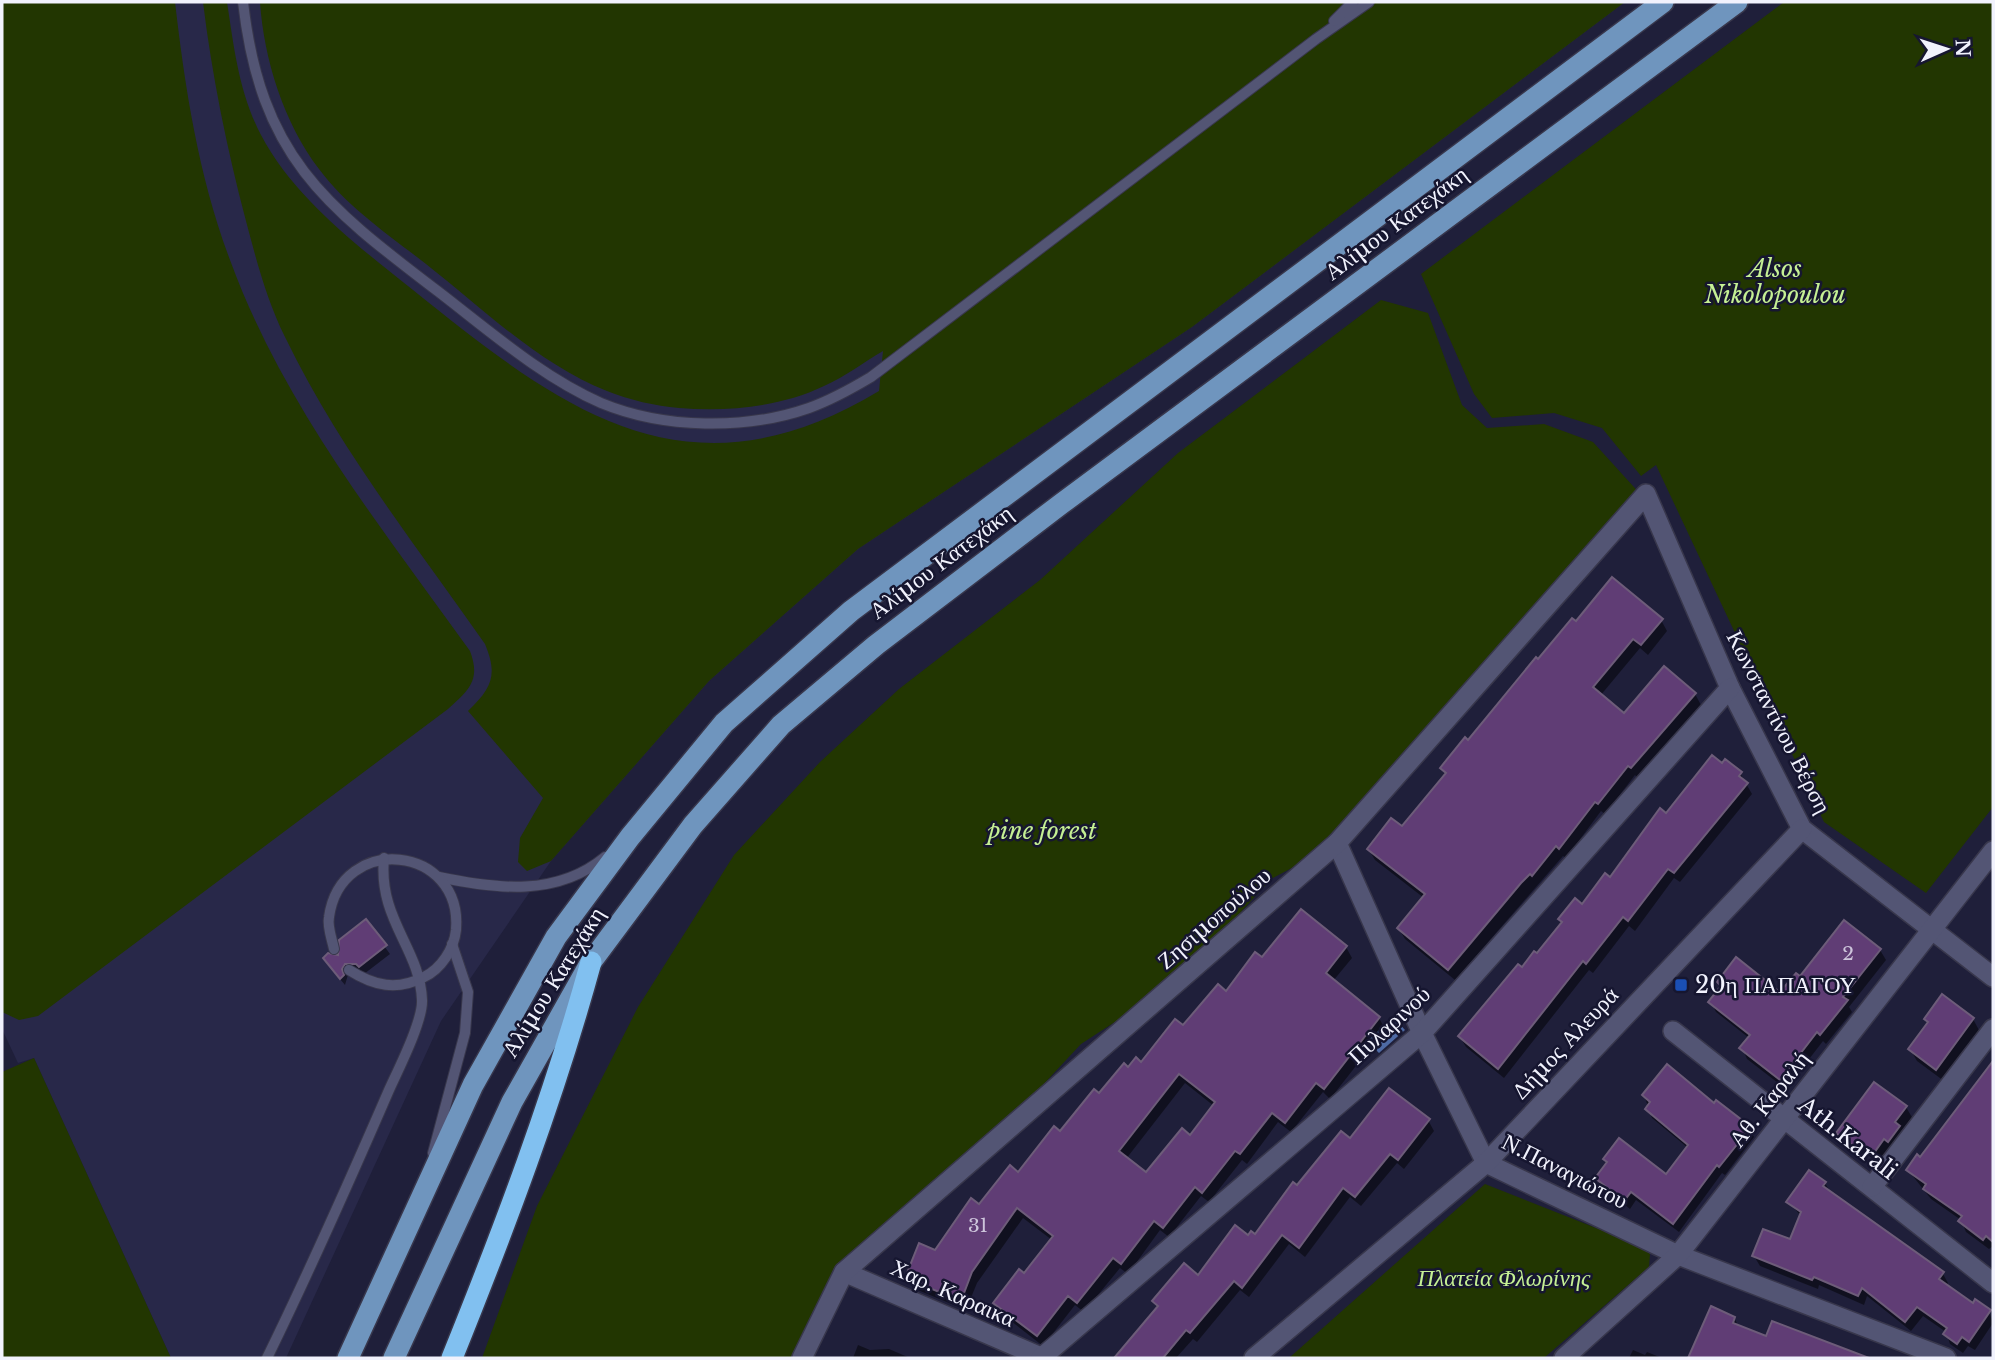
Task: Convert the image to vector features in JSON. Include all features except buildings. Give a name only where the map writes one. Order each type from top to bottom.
[{"type":"highway","points":[[452,1358],[487,1271],[570,1039],[591,962]]},
{"type":"main road","name":"Αλίμου Κατεχάκη","points":[[348,1358],[484,1064],[550,947],[630,837],[724,723],[851,611],[1663,2]]},
{"type":"main road","name":"Αλίμου Κατεχάκη","points":[[394,1358],[512,1102],[591,962],[685,835],[781,725],[876,645],[1737,2]]},
{"type":"street","name":"Κωνσταντίνου Βέρση","points":[[1646,495],[1730,688],[1802,829],[1993,977]]},
{"type":"street","name":"Ζησιμοπούλου","points":[[802,1358],[844,1272],[1337,843],[1646,495]]},
{"type":"street","name":"Πυλαρινού","points":[[1042,1358],[1422,1033],[1730,688]]},
{"type":"street","name":"Δήμος Αλευρά","points":[[1254,1358],[1486,1163],[1802,829]]},
{"type":"street","name":"Ν.Παναγιώτου","points":[[1337,843],[1422,1033],[1486,1163],[1678,1255],[1946,1358]]},
{"type":"street","name":"Αθ. Καραλή","points":[[1564,1358],[1678,1255],[1993,850]]},
{"type":"street","points":[[1872,1187],[1993,1029]]},
{"type":"street","name":"Ath.Karali","points":[[1673,1031],[1993,1283]]},
{"type":"street","name":"Χαρ. Καραικα","points":[[844,1272],[1042,1358]]},
{"type":"lane","points":[[243,2],[251,50],[266,107],[290,154],[328,203],[400,263],[548,373],[602,403],[678,422],[732,422],[783,416],[831,400],[871,377],[1316,38],[1369,2]]},
{"type":"lane","points":[[1316,38],[1353,2]]},
{"type":"lane","points":[[439,877],[518,889],[566,880],[595,865],[630,837]]},
{"type":"lane","points":[[267,1358],[407,1049],[422,1003],[419,980],[391,918],[382,880],[384,858]]},
{"type":"lane","points":[[334,949],[328,920],[336,891],[356,869],[384,858],[414,861],[439,877],[451,895],[457,916],[452,944],[446,958],[430,974],[419,980],[389,986],[368,982],[349,970]]},
{"type":"lane","points":[[422,1194],[465,1033],[468,992],[452,944]]},
{"type":"shaded area","points":[[2,2],[1625,2],[1192,327],[858,549],[709,681],[551,861],[441,1021],[286,1358],[171,1358],[34,1058],[18,1063],[2,1029]]},
{"type":"green space","points":[[2,2],[175,2],[183,67],[202,165],[219,229],[252,313],[277,365],[306,415],[369,511],[470,651],[474,670],[467,690],[448,709],[38,1016],[19,1020],[2,1012]]},
{"type":"green space","points":[[203,2],[227,2],[238,70],[247,103],[261,135],[291,180],[329,220],[413,290],[522,373],[576,405],[631,429],[687,441],[747,441],[810,425],[879,391],[883,351],[839,378],[807,393],[772,403],[735,408],[697,409],[652,404],[616,394],[582,380],[512,334],[369,220],[330,183],[307,151],[286,111],[271,68],[260,2],[1625,2],[1192,327],[858,549],[709,681],[551,861],[527,871],[518,862],[520,838],[543,798],[468,711],[483,695],[492,673],[485,644],[353,456],[306,378],[273,309],[254,250],[233,167]]},
{"type":"green space","name":"Alsos Nikolopoulou","points":[[1784,2],[1993,2],[1993,807],[1926,893],[1824,822],[1656,465],[1641,476],[1602,428],[1554,413],[1492,418],[1474,394],[1421,274]]},
{"type":"green space","name":"pine forest","points":[[1381,300],[1428,313],[1462,405],[1487,428],[1544,424],[1593,442],[1643,497],[1335,845],[1271,879],[1178,981],[1081,1044],[974,1159],[874,1245],[802,1358],[482,1358],[537,1206],[638,1007],[734,855],[820,762],[899,689],[1040,580],[1178,453]]},
{"type":"green space","points":[[34,1058],[171,1358],[2,1358],[2,1072]]},
{"type":"green space","name":"Πλατεία Φλωρίνης","points":[[1485,1184],[1639,1245],[1650,1254],[1649,1267],[1544,1358],[1289,1358]]},
{"type":"water","points":[[1393,1017],[1405,1030],[1379,1053],[1367,1041]]},
{"type":"place","name":"20η ΠΑΠΑΓΟΥ","points":[[1681,985]]}]
